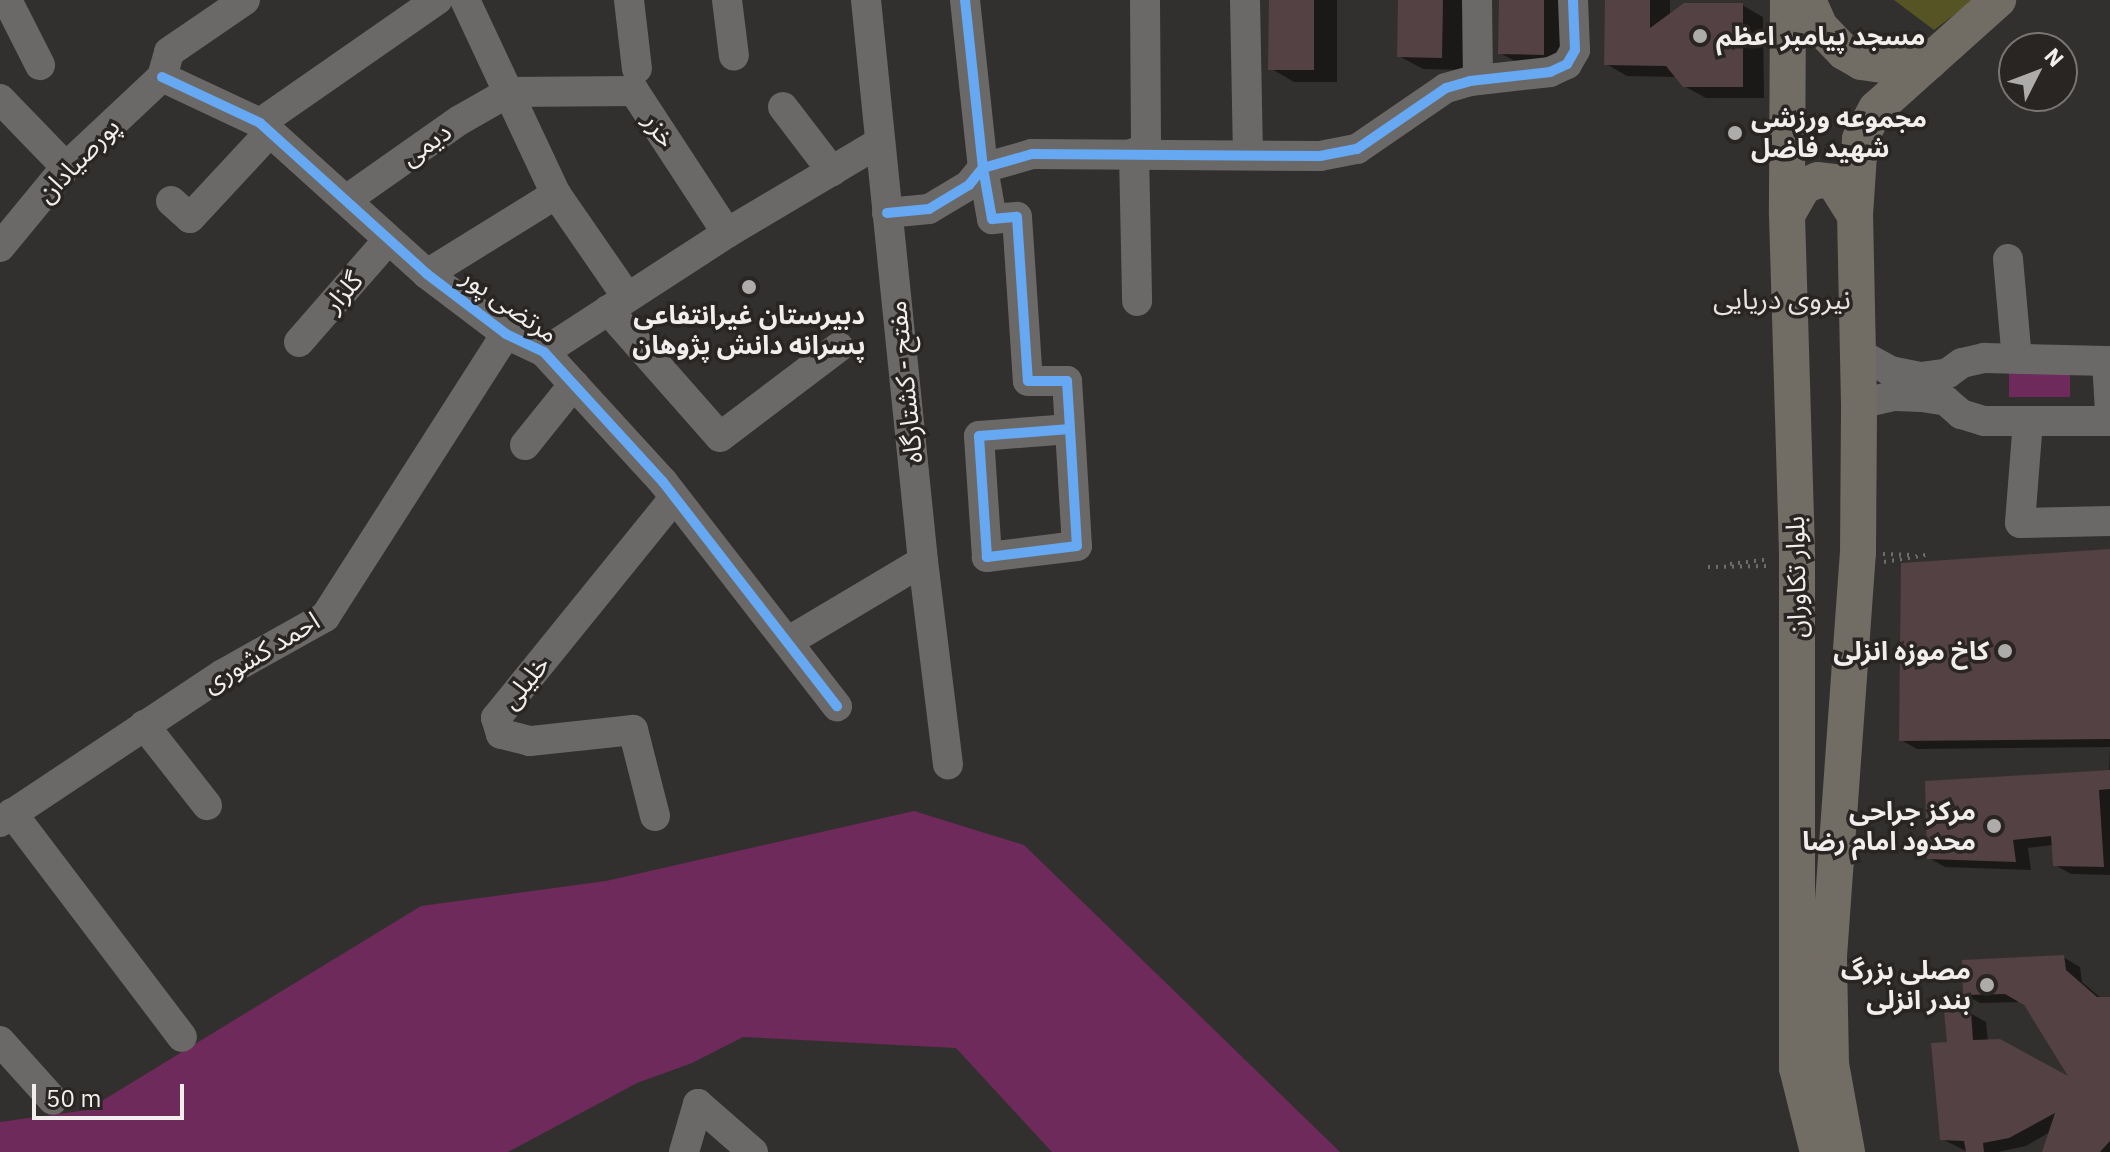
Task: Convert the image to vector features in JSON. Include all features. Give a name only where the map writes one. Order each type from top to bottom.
[{"type":"main road","name":"بلوار تکاوران","points":[[1788,0],[1784,561],[1797,1068],[1818,1152]]},
{"type":"main road","points":[[1808,0],[1820,27],[1844,52],[1861,62],[1891,66],[1930,61],[1998,0]]},
{"type":"main road","name":"بلوار تکاوران","points":[[1847,1152],[1831,1064],[1829,956],[1858,553],[1855,215],[1860,139],[1876,109],[1930,61]]},
{"type":"main road","points":[[1787,215],[1804,186],[1818,180],[1834,182],[1855,215]]},
{"type":"street","name":"پورصیادان","points":[[0,247],[66,167],[162,77],[169,52],[245,0]]},
{"type":"street","points":[[171,201],[190,218],[265,128],[437,0]]},
{"type":"street","points":[[465,0],[556,194],[618,303],[720,437],[839,347]]},
{"type":"street","points":[[629,0],[637,69]]},
{"type":"street","points":[[727,0],[734,56]]},
{"type":"street","name":"مفتح - کشتارگاه","points":[[866,0],[923,561],[948,764]]},
{"type":"street","points":[[965,0],[983,168],[992,219],[1017,217],[1028,381],[1067,381],[1070,429],[1077,546],[987,557],[979,436],[1070,429]]},
{"type":"street","points":[[1137,301],[1145,0]]},
{"type":"street","points":[[1245,0],[1248,154]]},
{"type":"street","points":[[1477,0],[1478,80]]},
{"type":"street","points":[[887,213],[929,209],[969,185],[983,168],[1032,154],[1320,156],[1357,149],[1446,88],[1478,80],[1550,72],[1567,64],[1575,50],[1573,0]]},
{"type":"street","points":[[9,20],[40,65]]},
{"type":"street","name":"مرتضی پور","points":[[162,77],[265,128],[427,274],[506,334],[544,352],[674,498],[837,706]]},
{"type":"street","name":"خزر","points":[[509,92],[634,91],[727,233]]},
{"type":"street","name":"دیمی","points":[[346,200],[460,120],[509,92]]},
{"type":"street","points":[[0,99],[66,167]]},
{"type":"street","points":[[783,107],[832,171]]},
{"type":"street","points":[[544,352],[727,233],[880,142]]},
{"type":"street","points":[[427,274],[556,194]]},
{"type":"street","name":"گلزار","points":[[299,342],[387,241]]},
{"type":"street","points":[[2008,259],[2017,359]]},
{"type":"street","name":"احمد کشوری","points":[[6,817],[223,674],[325,617],[506,334]]},
{"type":"street","points":[[1858,353],[1890,371],[1921,377],[1948,373],[1962,363],[1984,358],[2107,361],[2110,412]]},
{"type":"street","points":[[525,445],[574,384]]},
{"type":"street","points":[[1859,404],[1895,396],[1922,397],[1946,401],[1961,414],[1984,421],[2110,421]]},
{"type":"street","points":[[2028,421],[2020,523],[2110,521]]},
{"type":"street","name":"خلیلی","points":[[655,816],[633,730],[530,741],[501,734],[496,718],[674,498]]},
{"type":"street","points":[[789,641],[923,561]]},
{"type":"street","points":[[144,725],[207,805]]},
{"type":"street","points":[[6,817],[182,1037]]},
{"type":"street","points":[[0,1041],[53,1100]]},
{"type":"street","points":[[684,1152],[698,1104],[753,1152]]},
{"type":"path","points":[[1858,553],[1925,555],[1894,561]]},
{"type":"path","points":[[1784,561],[1708,567],[1784,561]]},
{"type":"shaded area","points":[[1894,0],[1974,0],[1934,30]]},
{"type":"shaded area","points":[[2009,367],[2070,367],[2070,397],[2009,397]]},
{"type":"shaded area","points":[[914,811],[1024,845],[1340,1152],[1052,1152],[956,1048],[743,1037],[692,1063],[637,1083],[508,1152],[0,1152],[0,1122],[87,1110],[421,906],[606,881]]},
{"type":"building","points":[[1269,0],[1314,0],[1314,70],[1268,70]]},
{"type":"building","points":[[1398,0],[1443,0],[1442,58],[1397,57]]},
{"type":"building","points":[[1499,0],[1544,0],[1544,55],[1498,54]]},
{"type":"building","name":"مسجد پیامبر اعظم","points":[[1605,0],[1650,0],[1650,28],[1684,3],[1743,3],[1743,87],[1683,87],[1666,66],[1604,65]]},
{"type":"building","name":"کاخ موزه انزلی","points":[[2110,549],[2110,739],[1899,741],[1901,563]]},
{"type":"building","points":[[2110,770],[2110,789],[2099,790],[2104,867],[2053,866],[2051,836],[2013,840],[2016,862],[1927,859],[1925,781]]},
{"type":"building","points":[[2064,955],[2066,970],[2097,997],[2110,997],[2110,1141],[2100,1152],[2042,1152],[2055,1113],[2009,1138],[1983,1143],[1984,1152],[1966,1152],[1964,1141],[1940,1140],[1931,1043],[1947,1042],[1944,1012],[1971,1011],[1973,1040],[2000,1039],[2068,1076],[2024,1005],[2005,994],[1963,995],[1962,960]]},
{"type":"cycle path","points":[[965,0],[983,168],[992,219],[1017,217],[1028,381],[1067,381],[1070,429],[1077,546],[987,557],[979,436],[1070,429]]},
{"type":"cycle path","points":[[887,213],[929,209],[969,185],[983,168],[1032,154],[1320,156],[1357,149],[1446,88],[1470,81],[1550,72],[1567,64],[1575,50],[1573,0]]},
{"type":"cycle path","points":[[162,77],[260,123],[427,274],[506,334],[544,352],[663,482],[837,706]]},
{"type":"place","name":"مسجد پیامبر اعظم","points":[[1700,36]]},
{"type":"place","name":"مجموعه ورزشی شهید فاضل","points":[[1735,133]]},
{"type":"place","name":"دبیرستان غیرانتفاعی پسرانه دانش پژوهان","points":[[749,287]]},
{"type":"place","name":"کاخ موزه انزلی","points":[[2005,651]]},
{"type":"place","name":"مرکز جراحی محدود امام رضا","points":[[1994,826]]},
{"type":"place","name":"مصلی بزرگ بندر انزلی","points":[[1987,985]]},
{"type":"district","name":"نیروی دریایی","points":[[1782,299]]}]
